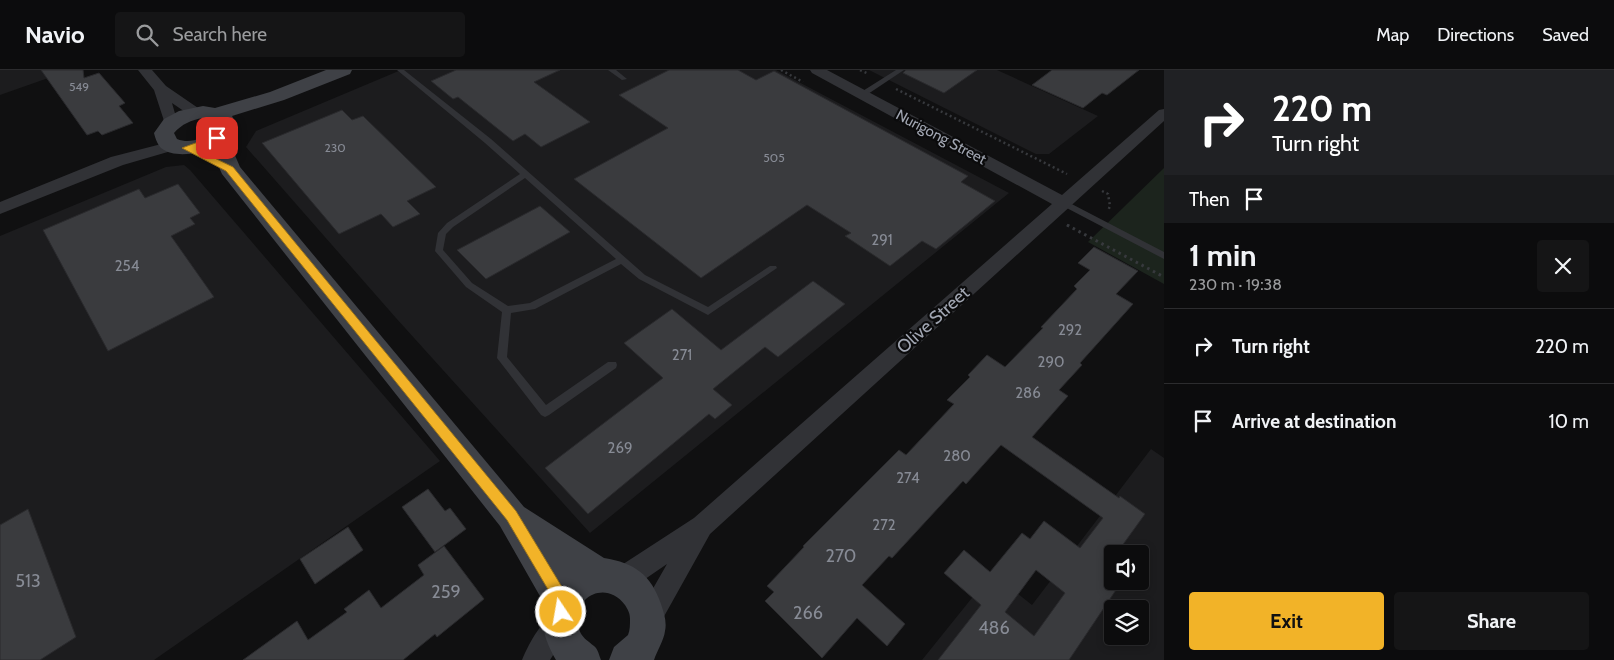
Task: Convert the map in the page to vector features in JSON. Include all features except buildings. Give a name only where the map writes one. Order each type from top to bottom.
[{"type":"street","points":[[145,70],[161,89],[213,123],[230,169],[511,515],[562,612],[563,636],[569,648],[584,660]]},
{"type":"street","points":[[174,138],[178,119],[213,123],[343,70]]},
{"type":"street","name":"Nurigong Street","points":[[817,70],[1064,203]]},
{"type":"street","points":[[161,89],[174,138],[230,169]]},
{"type":"street","name":"Olive Street","points":[[612,577],[702,526],[1164,113]]},
{"type":"street","points":[[0,208],[174,138],[202,145],[213,123]]},
{"type":"street","points":[[511,515],[640,596],[646,607],[645,644]]},
{"type":"street","name":"Olive Street","points":[[645,644],[702,526]]},
{"type":"street","points":[[535,660],[562,612],[570,591],[578,583],[589,577],[612,577]]},
{"type":"lane","points":[[400,70],[488,141],[524,175],[642,277],[708,311],[773,268]]},
{"type":"lane","points":[[611,70],[624,79]]},
{"type":"lane","points":[[862,94],[901,70]]},
{"type":"lane","points":[[524,175],[460,216],[442,233],[439,251],[469,285],[507,310],[532,306],[623,259]]},
{"type":"lane","points":[[1064,203],[1164,256]]},
{"type":"lane","points":[[507,310],[502,358],[545,412],[612,365]]},
{"type":"path","points":[[860,70],[1054,167]]},
{"type":"shaded area","points":[[0,70],[71,70],[0,95]]},
{"type":"shaded area","points":[[401,70],[776,70],[1009,193],[590,533],[396,318],[246,147],[256,131]]},
{"type":"shaded area","points":[[869,70],[997,70],[1098,116],[1049,154],[1036,154]]},
{"type":"shaded area","points":[[184,165],[440,461],[154,660],[0,660],[0,236],[166,167]]},
{"type":"shaded area","points":[[1164,168],[1164,284],[1088,242]]},
{"type":"shaded area","points":[[1151,449],[1164,458],[1164,660],[922,660],[992,573],[1032,605]]},
{"type":"route","points":[[217,138],[202,145],[186,148],[230,169],[511,515],[563,602],[561,612]]}]
